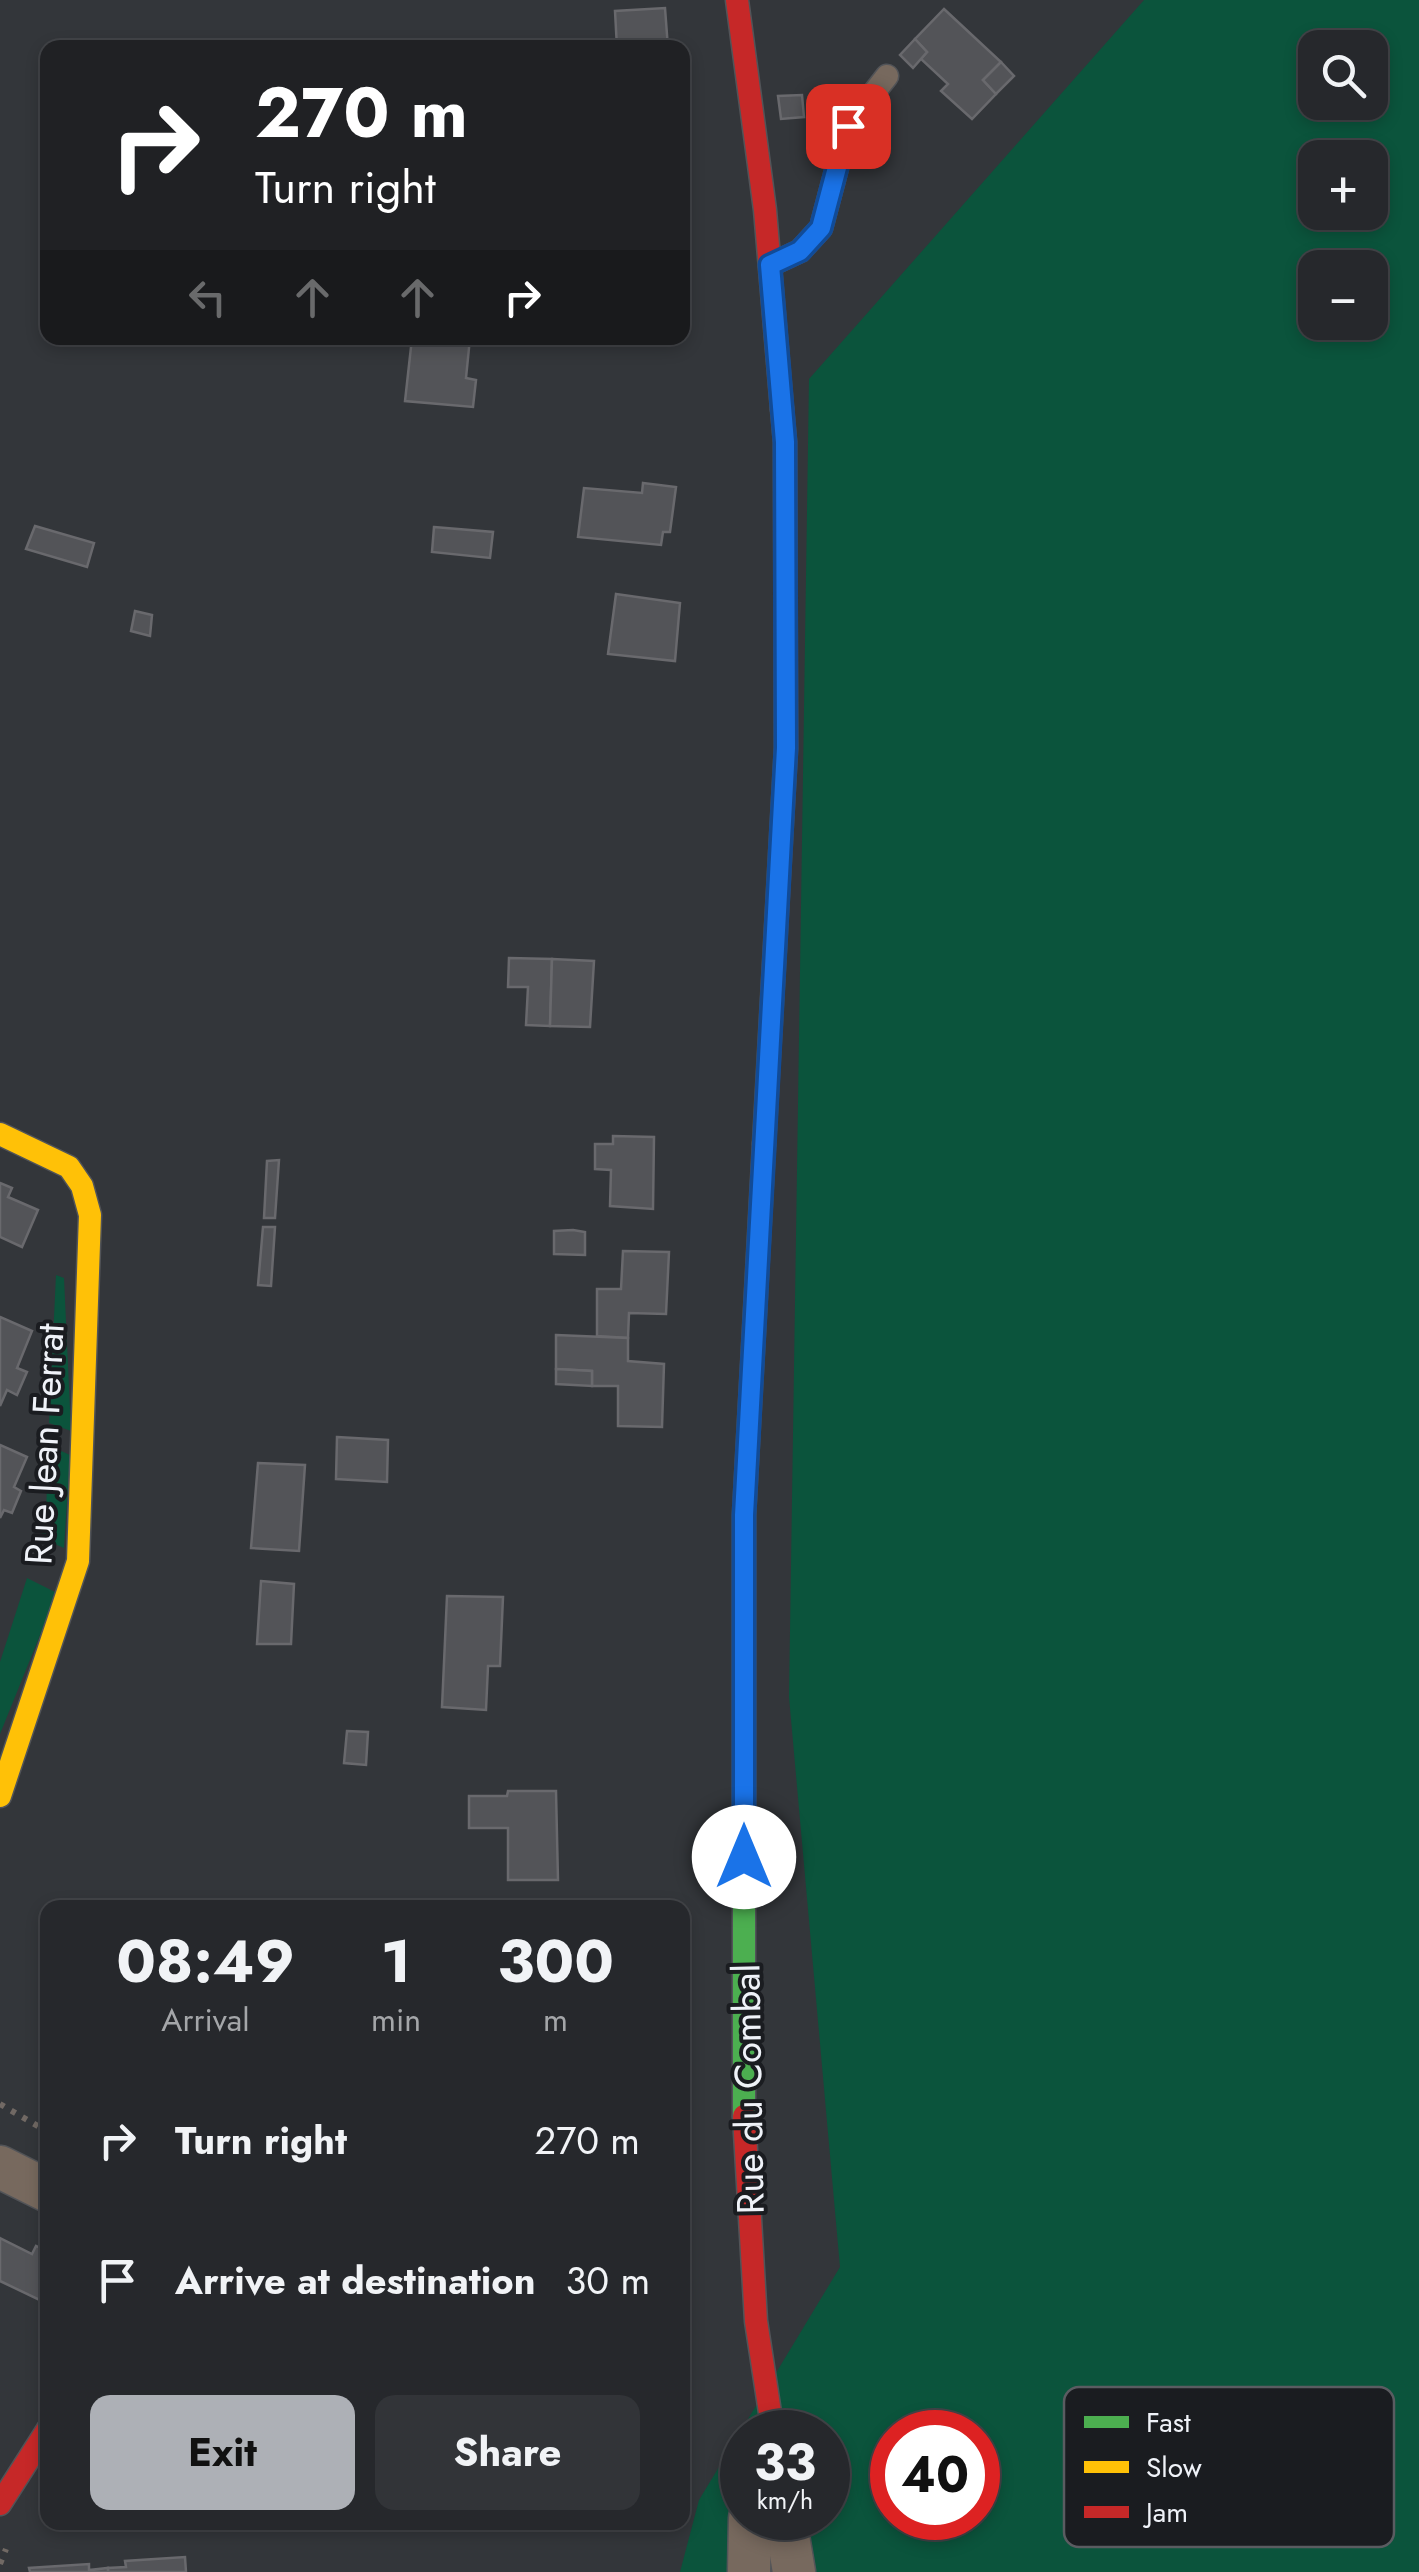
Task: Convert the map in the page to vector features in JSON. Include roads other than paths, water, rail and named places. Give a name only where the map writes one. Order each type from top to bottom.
[{"type":"street","name":"Rue du Combal","points":[[736,0],[765,210],[785,442],[786,748],[744,1515],[744,2123],[756,2321],[754,2410]]},
{"type":"street","name":"Rue Jean Ferrat","points":[[0,1134],[69,1167],[82,1186],[90,1215],[78,1561],[0,1796]]},
{"type":"street","points":[[0,2168],[40,2188]]},
{"type":"street","name":"Rue du Combal","points":[[756,2321],[770,2410]]},
{"type":"street","points":[[0,2504],[40,2442]]},
{"type":"street","points":[[749,2572],[750,2540]]},
{"type":"street","points":[[789,2540],[794,2572]]},
{"type":"lane","points":[[770,265],[800,251],[821,228],[848,126],[888,76]]}]
